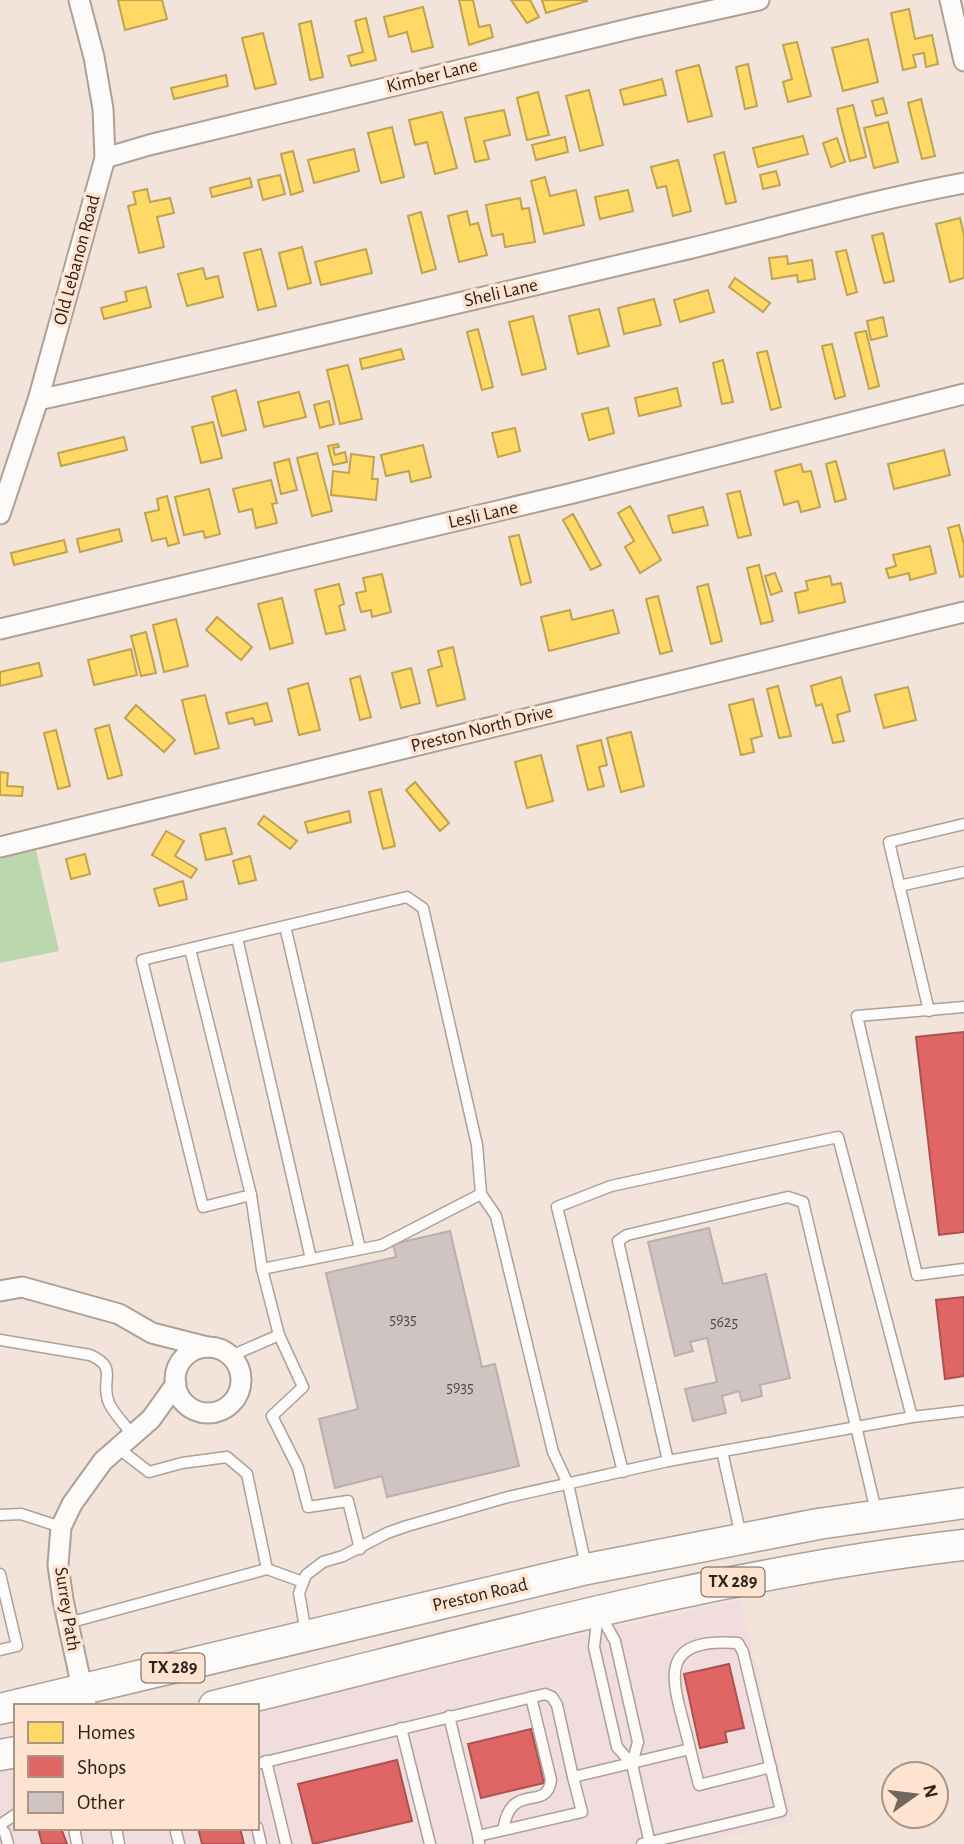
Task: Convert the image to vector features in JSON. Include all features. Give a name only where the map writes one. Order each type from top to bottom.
[{"type":"main road","name":"Preston Road","points":[[38,1704],[83,1698],[306,1637],[587,1569],[877,1515],[964,1503]]},
{"type":"main road","name":"TX 289","points":[[222,1704],[598,1610],[870,1557],[964,1545]]},
{"type":"main road","points":[[587,1569],[598,1610]]},
{"type":"street","name":"Old Lebanon Road","points":[[0,514],[38,400],[105,158],[103,109],[94,57],[79,0]]},
{"type":"street","name":"Kimber Lane","points":[[105,158],[610,33],[759,0]]},
{"type":"street","points":[[950,0],[964,61]]},
{"type":"street","name":"Sheli Lane","points":[[38,400],[201,364],[747,235],[908,194],[964,183]]},
{"type":"street","name":"Lesli Lane","points":[[0,629],[573,493],[964,394]]},
{"type":"street","name":"Preston North Drive","points":[[0,847],[964,612]]},
{"type":"street","points":[[0,1291],[22,1287],[119,1314],[152,1333],[220,1349],[231,1356],[240,1369],[242,1385],[236,1399],[225,1409],[210,1413],[195,1410],[151,1419]]},
{"type":"street","points":[[152,1333],[177,1375],[183,1401],[195,1410]]},
{"type":"street","name":"Surrey Path","points":[[83,1698],[58,1564],[61,1527],[72,1504],[103,1461],[151,1419],[194,1350],[207,1347]]},
{"type":"lane","points":[[929,1011],[889,842],[964,824]]},
{"type":"lane","points":[[899,886],[964,872]]},
{"type":"lane","points":[[251,1195],[203,1207],[142,961],[407,897],[423,908],[477,1146],[481,1194],[496,1216],[553,1452],[568,1484],[587,1569]]},
{"type":"lane","points":[[285,926],[360,1249]]},
{"type":"lane","points":[[237,938],[310,1259]]},
{"type":"lane","points":[[190,949],[251,1195],[262,1269],[279,1335],[303,1387],[272,1416],[298,1468],[308,1507],[348,1501],[360,1549]]},
{"type":"lane","points":[[964,1007],[858,1016],[917,1275],[964,1269]]},
{"type":"lane","points":[[624,1472],[557,1207],[611,1186],[838,1137],[912,1417]]},
{"type":"lane","points":[[262,1269],[382,1245],[481,1194]]},
{"type":"lane","points":[[668,1461],[618,1241],[627,1235],[788,1197],[803,1202],[877,1515]]},
{"type":"lane","points":[[231,1356],[279,1335]]},
{"type":"lane","points":[[0,1340],[90,1355],[103,1360],[108,1370],[109,1403],[126,1442],[149,1472],[182,1463],[227,1457],[247,1474],[267,1569]]},
{"type":"lane","points":[[306,1637],[299,1593],[306,1575],[323,1562],[360,1549],[387,1533],[407,1526],[508,1497],[668,1461],[912,1417],[964,1411]]},
{"type":"lane","points":[[722,1451],[741,1539]]},
{"type":"lane","points":[[0,1515],[21,1514],[61,1527]]},
{"type":"lane","points":[[68,1623],[267,1569],[303,1582]]},
{"type":"lane","points":[[0,1574],[17,1646],[0,1650]]},
{"type":"lane","points":[[598,1610],[594,1647],[617,1747],[632,1764]]},
{"type":"lane","points":[[598,1610],[615,1641],[638,1742],[632,1764],[648,1843],[781,1811],[771,1767],[743,1652],[738,1643],[703,1644],[687,1648],[678,1657],[673,1674],[699,1785],[771,1767]]},
{"type":"lane","points":[[286,1844],[262,1763],[449,1716],[545,1695],[552,1697],[557,1704],[582,1812],[503,1830],[478,1840],[449,1716]]},
{"type":"lane","points":[[503,1830],[506,1815],[516,1803],[546,1794],[550,1789],[551,1780],[531,1697]]},
{"type":"lane","points":[[401,1728],[430,1844]]},
{"type":"lane","points":[[573,1777],[690,1749]]},
{"type":"lane","points":[[8,1844],[0,1827],[14,1816]]},
{"type":"shaded area","points":[[740,1600],[795,1821],[699,1844],[0,1844],[0,1764],[14,1760],[14,1830],[259,1830],[259,1707]]},
{"type":"green space","points":[[36,850],[59,951],[0,963],[0,858]]},
{"type":"building: Homes","points":[[118,0],[162,0],[167,19],[125,30]]},
{"type":"building: Homes","points":[[459,0],[473,0],[479,27],[490,25],[493,37],[469,45]]},
{"type":"building: Homes","points":[[511,0],[530,0],[539,17],[527,23]]},
{"type":"building: Homes","points":[[542,0],[586,0],[587,1],[546,13]]},
{"type":"building: Homes","points":[[423,7],[433,47],[412,52],[407,32],[389,37],[384,17]]},
{"type":"building: Homes","points":[[909,9],[915,39],[932,35],[938,64],[926,67],[924,53],[913,55],[916,67],[903,70],[891,13]]},
{"type":"building: Homes","points":[[366,18],[376,60],[351,66],[348,56],[363,52],[355,21]]},
{"type":"building: Homes","points":[[311,21],[323,77],[310,80],[299,24]]},
{"type":"building: Homes","points":[[263,33],[276,84],[255,89],[242,38]]},
{"type":"building: Homes","points":[[868,39],[878,82],[843,91],[832,48]]},
{"type":"building: Homes","points":[[797,42],[811,96],[788,102],[783,82],[792,79],[783,45]]},
{"type":"building: Homes","points":[[748,64],[757,106],[745,109],[736,67]]},
{"type":"building: Homes","points":[[699,65],[712,116],[688,122],[676,71]]},
{"type":"building: Homes","points":[[226,75],[228,86],[174,99],[171,88]]},
{"type":"building: Homes","points":[[662,79],[666,95],[624,105],[620,90]]},
{"type":"building: Homes","points":[[589,90],[603,145],[580,151],[566,96]]},
{"type":"building: Homes","points":[[538,92],[549,135],[527,140],[517,98]]},
{"type":"building: Homes","points":[[883,98],[887,113],[876,116],[872,101]]},
{"type":"building: Homes","points":[[921,99],[935,156],[922,159],[908,103]]},
{"type":"building: Homes","points":[[853,105],[866,157],[850,161],[837,109]]},
{"type":"building: Homes","points":[[504,110],[510,135],[484,141],[489,159],[475,162],[465,118]]},
{"type":"building: Homes","points":[[442,112],[457,168],[435,174],[427,142],[415,145],[409,120]]},
{"type":"building: Homes","points":[[888,122],[898,162],[874,168],[864,128]]},
{"type":"building: Homes","points":[[392,127],[404,177],[381,183],[368,133]]},
{"type":"building: Homes","points":[[803,136],[808,154],[758,167],[753,148]]},
{"type":"building: Homes","points":[[565,137],[568,152],[536,160],[532,145]]},
{"type":"building: Homes","points":[[837,138],[845,162],[831,167],[823,143]]},
{"type":"building: Homes","points":[[354,149],[359,171],[314,183],[308,160]]},
{"type":"building: Homes","points":[[293,151],[303,191],[291,195],[281,154]]},
{"type":"building: Homes","points":[[724,152],[736,202],[726,204],[714,155]]},
{"type":"building: Homes","points":[[678,160],[691,211],[673,216],[666,186],[657,188],[651,167]]},
{"type":"building: Homes","points":[[776,171],[780,185],[763,189],[760,175]]},
{"type":"building: Homes","points":[[280,175],[285,194],[263,200],[258,180]]},
{"type":"building: Homes","points":[[545,177],[550,196],[576,190],[584,225],[544,234],[531,181]]},
{"type":"building: Homes","points":[[250,178],[252,187],[212,197],[210,188]]},
{"type":"building: Homes","points":[[147,189],[150,202],[170,198],[174,213],[157,217],[164,247],[139,253],[128,206],[136,204],[133,192]]},
{"type":"building: Homes","points":[[628,190],[633,211],[600,219],[595,197]]},
{"type":"building: Homes","points":[[520,198],[522,209],[529,208],[535,242],[505,247],[503,234],[492,236],[486,205]]},
{"type":"building: Homes","points":[[467,211],[470,225],[478,223],[487,255],[459,262],[448,216]]},
{"type":"building: Homes","points":[[421,212],[436,269],[422,273],[408,216]]},
{"type":"building: Homes","points":[[960,218],[964,235],[964,278],[950,282],[936,224]]},
{"type":"building: Homes","points":[[883,233],[894,281],[884,283],[872,236]]},
{"type":"building: Homes","points":[[302,247],[311,283],[288,289],[279,253]]},
{"type":"building: Homes","points":[[261,249],[276,306],[258,310],[244,253]]},
{"type":"building: Homes","points":[[366,249],[372,273],[321,285],[315,262]]},
{"type":"building: Homes","points":[[846,250],[857,292],[847,295],[836,252]]},
{"type":"building: Homes","points":[[787,256],[788,264],[812,260],[815,279],[798,282],[797,275],[772,279],[769,258]]},
{"type":"building: Homes","points":[[203,268],[206,279],[218,276],[223,297],[187,306],[178,274]]},
{"type":"building: Homes","points":[[735,278],[770,303],[763,312],[729,287]]},
{"type":"building: Homes","points":[[146,287],[151,307],[104,319],[101,308],[127,301],[125,292]]},
{"type":"building: Homes","points":[[708,290],[714,312],[680,322],[674,300]]},
{"type":"building: Homes","points":[[654,299],[661,325],[624,334],[618,308]]},
{"type":"building: Homes","points":[[599,309],[609,346],[578,354],[569,316]]},
{"type":"building: Homes","points":[[533,316],[546,369],[522,375],[509,322]]},
{"type":"building: Homes","points":[[883,317],[887,336],[871,340],[867,321]]},
{"type":"building: Homes","points":[[478,329],[493,387],[482,390],[467,332]]},
{"type":"building: Homes","points":[[866,331],[879,386],[869,389],[855,333]]},
{"type":"building: Homes","points":[[832,344],[845,396],[835,399],[822,346]]},
{"type":"building: Homes","points":[[401,349],[404,359],[362,369],[360,359]]},
{"type":"building: Homes","points":[[767,351],[781,407],[771,410],[757,353]]},
{"type":"building: Homes","points":[[723,360],[733,402],[722,404],[713,363]]},
{"type":"building: Homes","points":[[348,365],[362,419],[340,424],[327,370]]},
{"type":"building: Homes","points":[[677,388],[681,406],[639,416],[635,398]]},
{"type":"building: Homes","points":[[236,390],[246,430],[222,436],[212,397]]},
{"type":"building: Homes","points":[[299,392],[306,417],[264,427],[258,402]]},
{"type":"building: Homes","points":[[329,401],[334,424],[320,428],[314,405]]},
{"type":"building: Homes","points":[[608,408],[614,433],[589,440],[582,414]]},
{"type":"building: Homes","points":[[213,422],[222,458],[201,463],[192,427]]},
{"type":"building: Homes","points":[[515,428],[520,451],[498,457],[492,433]]},
{"type":"building: Homes","points":[[124,437],[127,450],[61,466],[58,453]]},
{"type":"building: Homes","points":[[338,444],[339,447],[333,448],[335,455],[345,452],[347,462],[333,465],[328,446]]},
{"type":"building: Homes","points":[[423,445],[431,477],[411,482],[409,471],[386,476],[381,455]]},
{"type":"building: Homes","points":[[944,450],[950,475],[894,489],[888,464]]},
{"type":"building: Homes","points":[[317,453],[332,511],[312,516],[297,458]]},
{"type":"building: Homes","points":[[351,454],[374,457],[372,479],[378,479],[376,500],[331,495],[333,471],[349,473]]},
{"type":"building: Homes","points":[[289,459],[297,490],[281,494],[274,463]]},
{"type":"building: Homes","points":[[836,461],[846,499],[835,502],[826,464]]},
{"type":"building: Homes","points":[[801,464],[803,472],[811,471],[820,507],[801,512],[798,501],[784,505],[775,471]]},
{"type":"building: Homes","points":[[271,480],[277,503],[272,504],[277,523],[256,528],[252,509],[239,512],[233,489]]},
{"type":"building: Homes","points":[[209,489],[220,534],[205,538],[203,531],[184,535],[175,497]]},
{"type":"building: Homes","points":[[740,491],[751,535],[738,538],[727,494]]},
{"type":"building: Homes","points":[[167,496],[179,543],[168,546],[166,538],[152,541],[145,513],[159,510],[157,499]]},
{"type":"building: Homes","points":[[630,506],[661,560],[640,573],[625,547],[634,541],[618,513]]},
{"type":"building: Homes","points":[[703,507],[708,525],[673,533],[668,516]]},
{"type":"building: Homes","points":[[573,514],[601,565],[591,570],[563,520]]},
{"type":"building: Homes","points":[[959,525],[964,544],[964,576],[960,577],[948,528]]},
{"type":"building: Homes","points":[[119,529],[122,541],[80,552],[77,539]]},
{"type":"building: Homes","points":[[519,535],[531,582],[521,585],[509,537]]},
{"type":"building: Homes","points":[[64,540],[67,552],[14,565],[11,553]]},
{"type":"building: Homes","points":[[930,546],[936,573],[910,580],[909,573],[889,578],[886,569],[896,566],[893,555]]},
{"type":"building: Homes","points":[[759,565],[773,621],[761,624],[747,568]]},
{"type":"building: Homes","points":[[775,573],[782,591],[771,595],[765,576]]},
{"type":"building: Homes","points":[[382,574],[391,612],[372,617],[371,610],[361,612],[356,593],[366,591],[363,578]]},
{"type":"building: Homes","points":[[830,576],[832,585],[841,583],[845,602],[799,613],[795,593],[808,590],[806,581]]},
{"type":"building: Homes","points":[[339,584],[344,604],[339,606],[345,630],[326,634],[315,590]]},
{"type":"building: Homes","points":[[708,584],[722,641],[711,644],[697,587]]},
{"type":"building: Homes","points":[[658,596],[672,651],[660,654],[646,599]]},
{"type":"building: Homes","points":[[282,598],[293,643],[270,649],[258,604]]},
{"type":"building: Homes","points":[[570,610],[572,620],[613,610],[619,633],[549,651],[541,617]]},
{"type":"building: Homes","points":[[217,617],[252,647],[241,660],[206,630]]},
{"type":"building: Homes","points":[[176,619],[188,666],[164,672],[153,625]]},
{"type":"building: Homes","points":[[146,632],[156,673],[141,676],[131,636]]},
{"type":"building: Homes","points":[[453,647],[465,699],[437,706],[428,670],[442,666],[438,651]]},
{"type":"building: Homes","points":[[131,649],[137,675],[94,685],[88,660]]},
{"type":"building: Homes","points":[[39,663],[42,676],[0,686],[0,672]]},
{"type":"building: Homes","points":[[411,668],[420,703],[401,708],[392,673]]},
{"type":"building: Homes","points":[[360,676],[371,717],[360,720],[350,679]]},
{"type":"building: Homes","points":[[841,677],[850,711],[837,715],[844,741],[833,743],[822,704],[816,706],[811,686]]},
{"type":"building: Homes","points":[[308,683],[320,730],[299,735],[288,689]]},
{"type":"building: Homes","points":[[778,686],[791,736],[779,738],[767,689]]},
{"type":"building: Homes","points":[[908,687],[916,720],[884,728],[875,695]]},
{"type":"building: Homes","points":[[205,695],[219,748],[195,754],[182,700]]},
{"type":"building: Homes","points":[[753,699],[762,736],[751,739],[754,752],[741,755],[729,705]]},
{"type":"building: Homes","points":[[267,703],[272,721],[255,725],[253,718],[229,724],[226,713]]},
{"type":"building: Homes","points":[[136,705],[175,740],[164,752],[125,718]]},
{"type":"building: Homes","points":[[109,725],[122,775],[108,779],[95,729]]},
{"type":"building: Homes","points":[[56,730],[70,786],[58,789],[44,733]]},
{"type":"building: Homes","points":[[631,732],[644,786],[621,792],[607,738]]},
{"type":"building: Homes","points":[[601,740],[607,765],[599,767],[604,786],[588,790],[577,746]]},
{"type":"building: Homes","points":[[541,755],[553,801],[527,808],[515,762]]},
{"type":"building: Homes","points":[[0,772],[8,773],[7,786],[23,787],[22,796],[0,795]]},
{"type":"building: Homes","points":[[415,782],[449,823],[440,831],[406,790]]},
{"type":"building: Homes","points":[[381,789],[395,846],[383,849],[369,792]]},
{"type":"building: Homes","points":[[349,811],[351,822],[308,833],[305,822]]},
{"type":"building: Homes","points":[[264,816],[297,841],[290,849],[258,824]]},
{"type":"building: Homes","points":[[225,828],[232,854],[206,860],[200,834]]},
{"type":"building: Homes","points":[[166,831],[184,841],[175,856],[197,869],[191,878],[152,855]]},
{"type":"building: Homes","points":[[85,854],[90,874],[71,879],[66,859]]},
{"type":"building: Homes","points":[[250,856],[256,880],[239,884],[233,861]]},
{"type":"building: Homes","points":[[183,881],[187,899],[159,906],[154,889]]},
{"type":"building: Shops","points":[[964,1032],[964,1232],[939,1235],[916,1037]]},
{"type":"building: Shops","points":[[964,1297],[964,1376],[945,1379],[936,1300]]},
{"type":"building: Shops","points":[[729,1664],[744,1728],[725,1732],[727,1742],[700,1748],[684,1674]]},
{"type":"building: Shops","points":[[531,1729],[544,1783],[481,1798],[468,1744]]},
{"type":"building: Shops","points":[[397,1760],[412,1821],[313,1844],[298,1784]]},
{"type":"building: Shops","points":[[38,1830],[62,1830],[67,1844],[42,1844]]},
{"type":"building: Shops","points":[[198,1830],[240,1830],[244,1844],[202,1844]]},
{"type":"building: Other","points":[[709,1228],[723,1284],[766,1274],[790,1378],[760,1385],[762,1396],[742,1401],[739,1391],[722,1396],[726,1413],[693,1421],[685,1389],[717,1382],[707,1338],[690,1342],[693,1351],[675,1356],[648,1242]]},
{"type":"building: Other","points":[[450,1231],[482,1367],[495,1364],[519,1466],[387,1497],[382,1476],[335,1488],[319,1419],[358,1409],[326,1273],[396,1257],[393,1244]]}]
